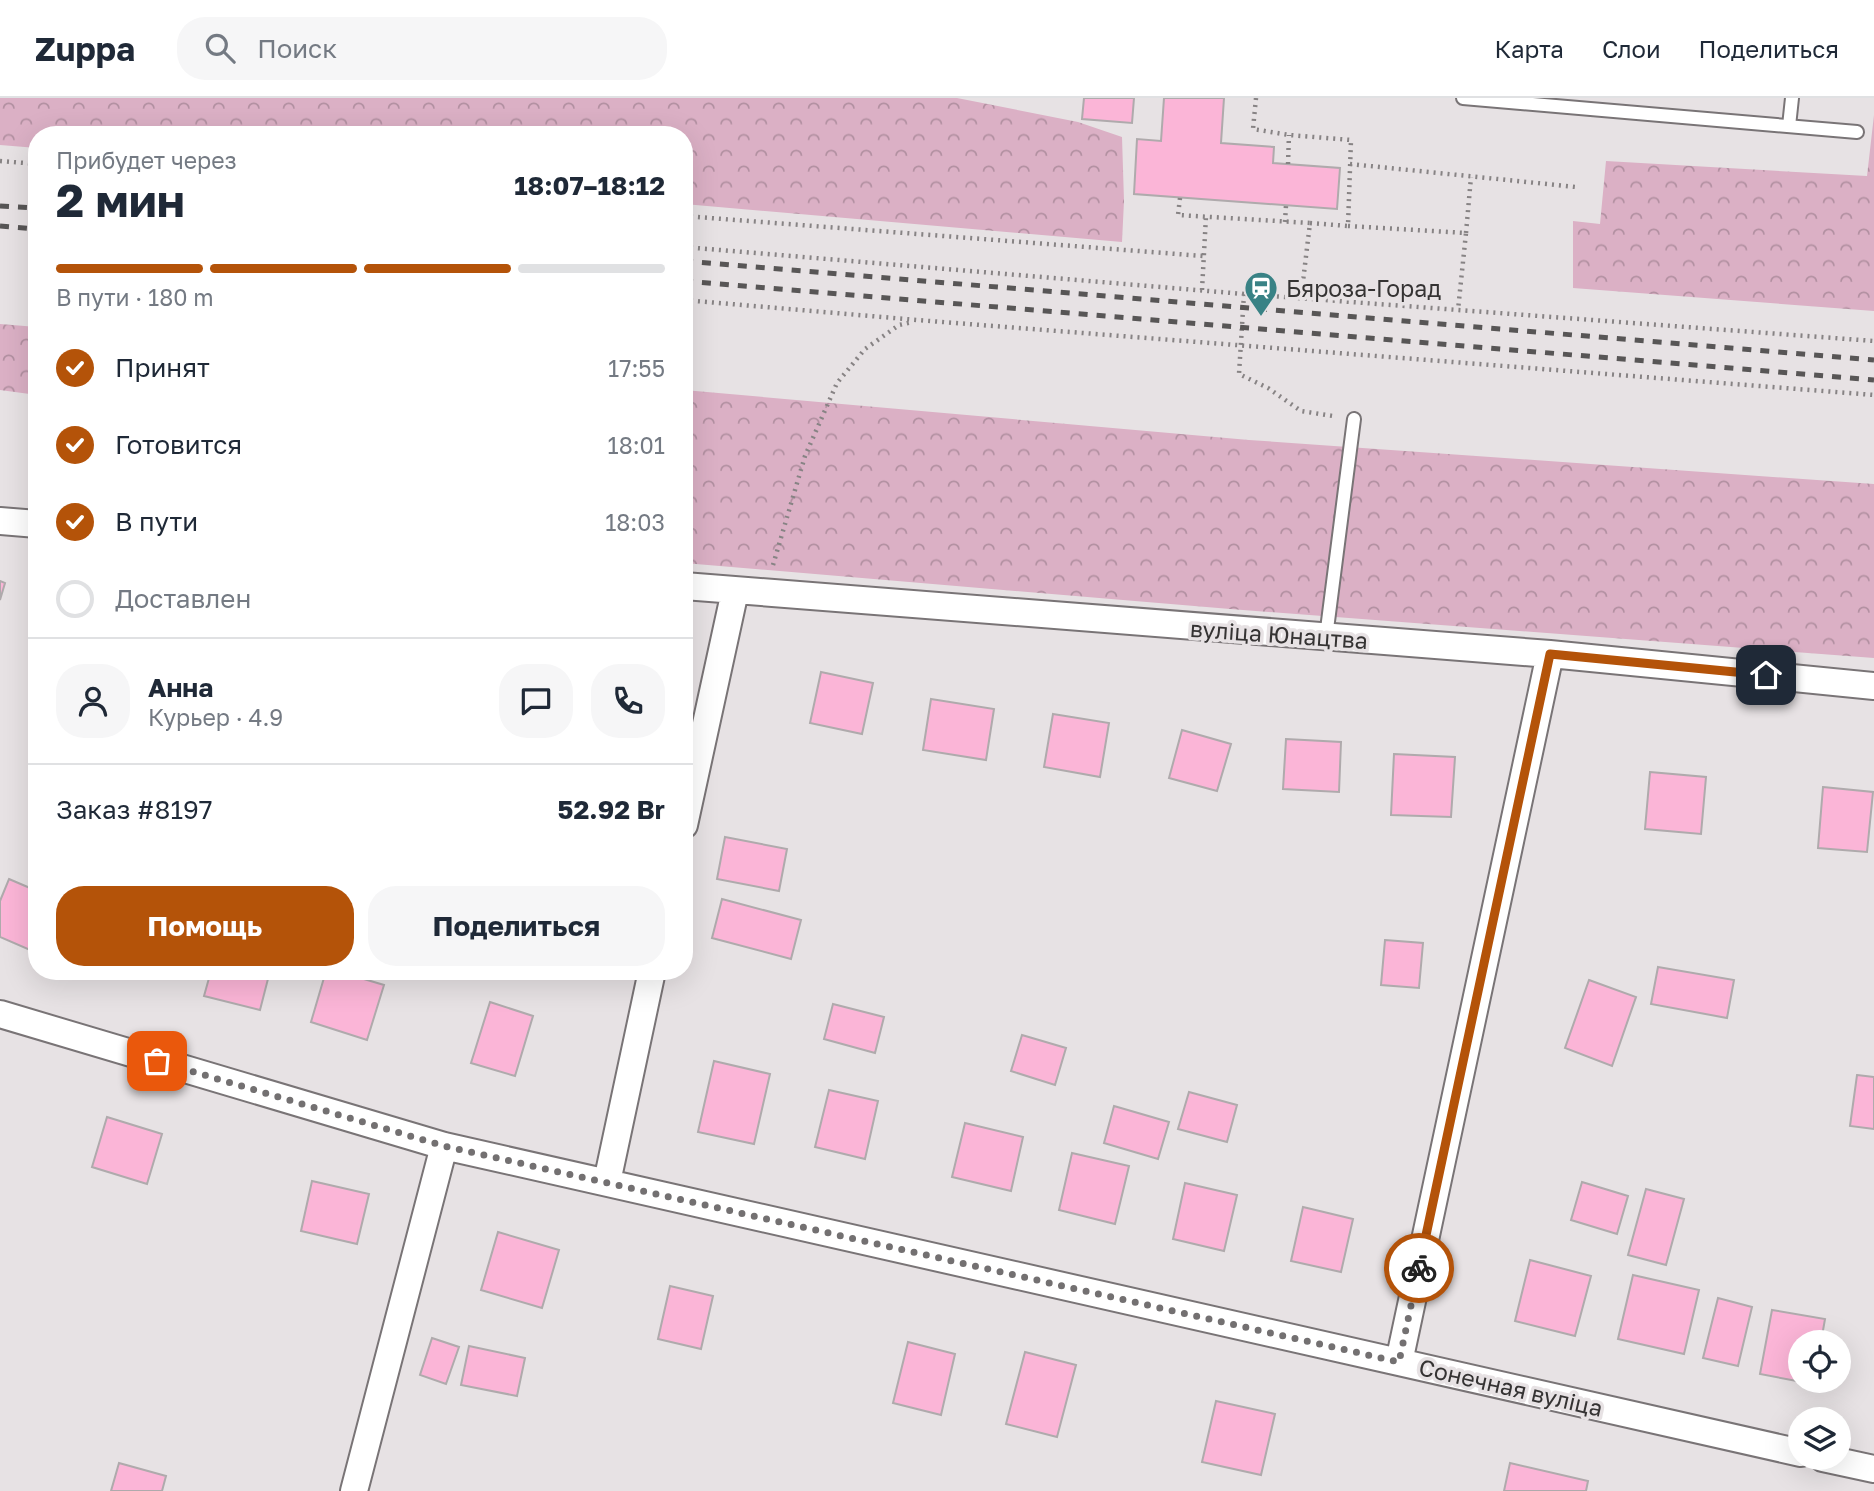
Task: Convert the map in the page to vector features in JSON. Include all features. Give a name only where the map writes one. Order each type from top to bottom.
[{"type":"street","points":[[0,521],[28,523]]},
{"type":"street","name":"вуліца Юнацтва","points":[[693,587],[1550,654],[1874,686]]},
{"type":"street","points":[[693,784],[736,591]]},
{"type":"street","points":[[1399,1362],[1550,654]]},
{"type":"street","points":[[607,1182],[650,980]]},
{"type":"street","name":"Сонечная вуліца","points":[[0,1014],[444,1146],[1788,1450]]},
{"type":"street","points":[[354,1491],[444,1146]]},
{"type":"street","points":[[1851,1464],[1874,1469]]},
{"type":"lane","points":[[1464,98],[1857,132]]},
{"type":"lane","points":[[1789,126],[1792,98]]},
{"type":"lane","points":[[1326,638],[1354,419]]},
{"type":"path","points":[[1256,98],[1254,129],[1289,135],[1351,139],[1348,226]]},
{"type":"path","points":[[1287,164],[1289,135]]},
{"type":"path","points":[[0,161],[28,163]]},
{"type":"path","points":[[1350,164],[1576,187]]},
{"type":"path","points":[[1458,310],[1471,177]]},
{"type":"path","points":[[1180,198],[1178,215],[1466,233]]},
{"type":"path","points":[[1285,222],[1286,205]]},
{"type":"path","points":[[1202,290],[1206,216]]},
{"type":"path","points":[[693,217],[1203,256]]},
{"type":"path","points":[[1301,298],[1310,223]]},
{"type":"path","points":[[693,248],[1244,294],[1874,341]]},
{"type":"path","points":[[1244,294],[1239,374],[1268,388],[1301,411],[1354,419]]},
{"type":"path","points":[[693,301],[1874,395]]},
{"type":"path","points":[[765,593],[806,456],[837,383],[865,349],[899,325],[918,320]]},
{"type":"green space","points":[[0,98],[957,98],[1078,122],[1122,137],[1122,242],[693,205],[693,126],[28,126],[28,147],[0,145]]},
{"type":"green space","points":[[1874,115],[1874,311],[1573,288],[1573,221],[1600,224],[1606,161],[1867,176]]},
{"type":"green space","points":[[0,324],[28,326],[28,394],[0,390]]},
{"type":"green space","points":[[693,391],[1249,440],[1874,484],[1874,658],[1230,609],[693,564]]},
{"type":"building","points":[[1084,98],[1134,98],[1132,123],[1082,119]]},
{"type":"building","points":[[1164,98],[1224,98],[1221,143],[1274,147],[1273,163],[1340,168],[1337,209],[1134,194],[1137,139],[1161,141]]},
{"type":"building","points":[[0,581],[5,583],[0,600]]},
{"type":"building","points":[[821,672],[873,683],[862,734],[810,723]]},
{"type":"building","points":[[931,699],[994,709],[986,760],[923,750]]},
{"type":"building","points":[[1053,714],[1109,723],[1100,777],[1044,767]]},
{"type":"building","points":[[1182,730],[1231,744],[1217,791],[1169,778]]},
{"type":"building","points":[[1286,739],[1341,742],[1339,792],[1283,789]]},
{"type":"building","points":[[1394,754],[1455,757],[1451,817],[1391,815]]},
{"type":"building","points":[[1650,772],[1706,777],[1701,834],[1645,829]]},
{"type":"building","points":[[1823,787],[1873,792],[1867,852],[1818,848]]},
{"type":"building","points":[[725,837],[787,849],[779,891],[717,879]]},
{"type":"building","points":[[9,879],[28,887],[28,949],[0,937],[0,901]]},
{"type":"building","points":[[722,899],[801,920],[791,959],[712,938]]},
{"type":"building","points":[[1385,940],[1423,943],[1419,988],[1381,985]]},
{"type":"building","points":[[1658,967],[1734,980],[1727,1018],[1651,1004]]},
{"type":"building","points":[[208,980],[268,980],[260,1010],[204,996]]},
{"type":"building","points":[[323,980],[367,980],[384,985],[367,1040],[311,1022]]},
{"type":"building","points":[[1589,980],[1636,997],[1612,1066],[1565,1048]]},
{"type":"building","points":[[490,1002],[533,1016],[515,1076],[471,1063]]},
{"type":"building","points":[[833,1004],[884,1017],[875,1053],[824,1039]]},
{"type":"building","points":[[1022,1035],[1066,1048],[1055,1085],[1011,1071]]},
{"type":"building","points":[[714,1061],[770,1074],[754,1144],[698,1132]]},
{"type":"building","points":[[1857,1075],[1874,1077],[1874,1129],[1850,1126]]},
{"type":"building","points":[[829,1090],[878,1101],[865,1159],[815,1147]]},
{"type":"building","points":[[1189,1092],[1237,1105],[1227,1142],[1178,1129]]},
{"type":"building","points":[[1114,1106],[1169,1122],[1158,1159],[1104,1143]]},
{"type":"building","points":[[107,1117],[162,1134],[147,1184],[92,1167]]},
{"type":"building","points":[[965,1123],[1023,1137],[1011,1191],[952,1177]]},
{"type":"building","points":[[1072,1153],[1129,1166],[1115,1224],[1059,1210]]},
{"type":"building","points":[[312,1181],[369,1194],[357,1244],[301,1231]]},
{"type":"building","points":[[1582,1182],[1628,1196],[1617,1234],[1571,1220]]},
{"type":"building","points":[[1185,1183],[1237,1195],[1224,1251],[1173,1239]]},
{"type":"building","points":[[1646,1189],[1684,1199],[1666,1265],[1628,1255]]},
{"type":"building","points":[[1303,1207],[1353,1219],[1341,1272],[1291,1261]]},
{"type":"building","points":[[498,1232],[559,1250],[542,1308],[481,1290]]},
{"type":"building","points":[[1530,1260],[1591,1276],[1575,1336],[1515,1321]]},
{"type":"building","points":[[1633,1275],[1699,1290],[1684,1354],[1618,1339]]},
{"type":"building","points":[[670,1286],[713,1296],[701,1349],[658,1339]]},
{"type":"building","points":[[1718,1298],[1752,1307],[1738,1366],[1703,1358]]},
{"type":"building","points":[[1772,1310],[1825,1319],[1823,1330],[1788,1330],[1788,1379],[1760,1374]]},
{"type":"building","points":[[432,1338],[459,1347],[446,1384],[420,1375]]},
{"type":"building","points":[[908,1342],[955,1354],[941,1415],[893,1403]]},
{"type":"building","points":[[469,1346],[525,1358],[517,1396],[461,1385]]},
{"type":"building","points":[[1025,1352],[1076,1365],[1057,1437],[1006,1424]]},
{"type":"building","points":[[1216,1401],[1275,1414],[1261,1475],[1202,1462]]},
{"type":"building","points":[[119,1463],[166,1476],[162,1491],[111,1491]]},
{"type":"building","points":[[1510,1463],[1588,1481],[1586,1491],[1504,1491]]},
{"type":"railway","points":[[0,206],[28,208]]},
{"type":"railway","points":[[0,226],[28,228]]},
{"type":"railway","points":[[693,262],[1874,360]]},
{"type":"railway","points":[[693,282],[1874,380]]},
{"type":"way so far","points":[[157,1061],[444,1146],[1399,1362],[1419,1268]]},
{"type":"place","name":"Бяроза-Горад","points":[[1261,318]]},
{"type":"route","points":[[1419,1268],[1550,654],[1766,675]]}]
